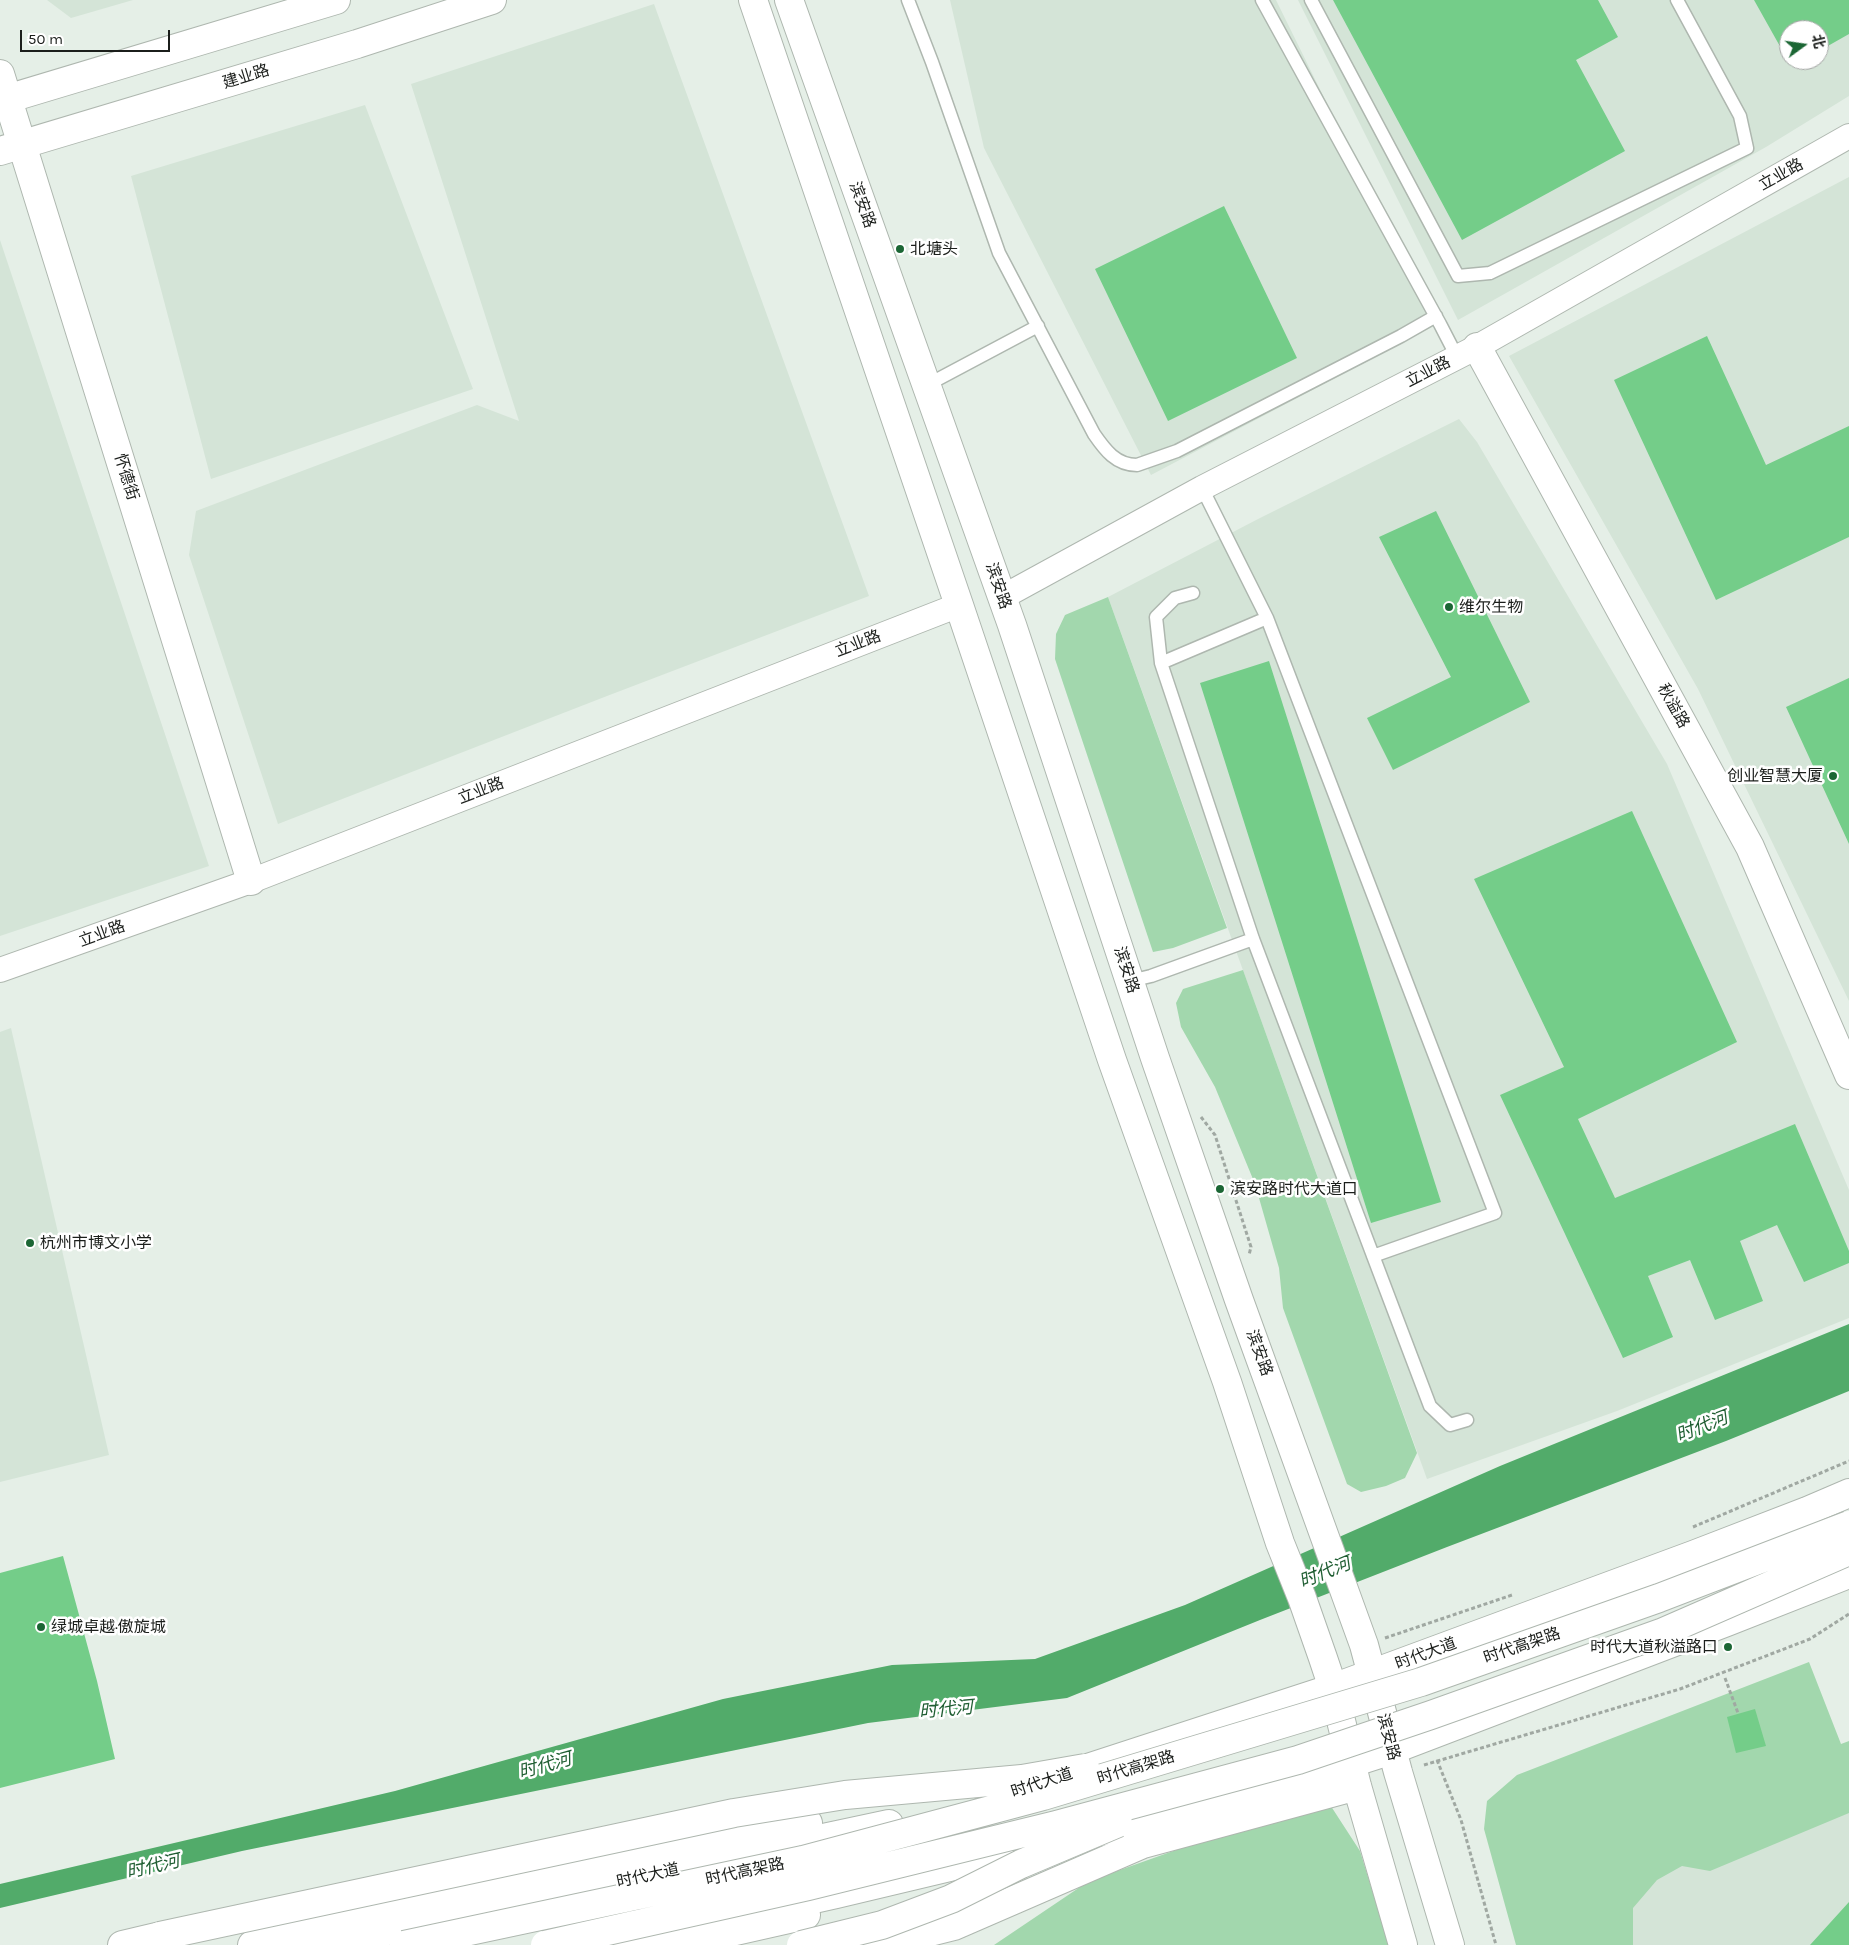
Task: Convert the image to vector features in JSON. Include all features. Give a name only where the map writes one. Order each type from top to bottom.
[{"type":"main road","points":[[3,91],[336,0]]},
{"type":"main road","name":"建业路","points":[[12,148],[357,44],[492,0]]},
{"type":"main road","points":[[753,0],[1109,1051],[1227,1382],[1280,1543],[1302,1598],[1333,1688],[1354,1774],[1403,1945]]},
{"type":"main road","name":"滨安路","points":[[789,0],[1012,625],[1130,981],[1239,1300],[1364,1645],[1395,1761],[1450,1945]]},
{"type":"main road","name":"怀德街","points":[[3,91],[12,148],[251,881]]},
{"type":"main road","name":"秋溢路","points":[[1467,352],[1750,848],[1849,1076]]},
{"type":"main road","name":"时代大道","points":[[322,1945],[866,1830],[1001,1796],[1333,1688],[1702,1552],[1849,1493]]},
{"type":"main road","name":"时代高架路","points":[[404,1945],[803,1860],[1043,1796],[1430,1678],[1659,1598],[1849,1525]]},
{"type":"main road","name":"时代高架路","points":[[544,1945],[808,1886],[1056,1825],[1298,1760],[1661,1633],[1849,1552]]},
{"type":"main road","points":[[877,1945],[954,1926],[1143,1844],[1395,1761],[1422,1738],[1849,1574]]},
{"type":"main road","points":[[122,1945],[734,1813],[845,1795],[1022,1779],[1207,1747]]},
{"type":"main road","points":[[609,1945],[1354,1774]]},
{"type":"main road","points":[[801,1945],[882,1925],[951,1900],[1021,1864],[1210,1784]]},
{"type":"main road","points":[[252,1945],[808,1823],[848,1817],[909,1819]]},
{"type":"main road","points":[[988,1858],[1116,1856]]},
{"type":"main road","points":[[674,1945],[862,1901],[915,1876]]},
{"type":"street","name":"立业路","points":[[1001,598],[1202,488],[1467,352],[1849,136]]},
{"type":"street","name":"立业路","points":[[0,970],[251,881],[959,604]]},
{"type":"lane","points":[[908,0],[935,70],[998,252],[1094,434],[1114,458],[1137,465],[1186,447],[1436,316]]},
{"type":"lane","points":[[1262,0],[1436,316],[1467,352]]},
{"type":"lane","points":[[1311,0],[1458,276],[1490,273],[1747,148],[1740,116],[1676,0]]},
{"type":"lane","points":[[927,385],[1038,326]]},
{"type":"lane","points":[[1202,488],[1267,618],[1495,1213],[1373,1256]]},
{"type":"lane","points":[[1193,593],[1175,598],[1156,616],[1161,663],[1253,939],[1430,1406],[1450,1425],[1467,1420]]},
{"type":"lane","points":[[1161,663],[1267,618]]},
{"type":"lane","points":[[1130,981],[1152,976],[1253,939]]},
{"type":"path","points":[[1687,1530],[1849,1461]]},
{"type":"path","points":[[1364,1645],[1513,1594]]},
{"type":"path","points":[[1395,1761],[1437,1761],[1680,1689],[1810,1638],[1849,1614]]},
{"type":"path","points":[[1725,1678],[1738,1713]]},
{"type":"path","points":[[1422,1738],[1437,1761],[1461,1820],[1496,1945]]},
{"type":"shaded area","points":[[47,0],[133,0],[71,18]]},
{"type":"shaded area","points":[[950,0],[1276,0],[1436,325],[1151,475],[984,148]]},
{"type":"shaded area","points":[[1298,0],[1849,0],[1849,96],[1766,147],[1458,320]]},
{"type":"shaded area","points":[[654,4],[869,596],[278,824],[189,555],[196,511],[477,405],[519,421],[411,84]]},
{"type":"shaded area","points":[[365,105],[473,389],[211,479],[131,176]]},
{"type":"shaded area","points":[[1849,177],[1849,1001],[1698,689],[1509,356]]},
{"type":"shaded area","points":[[0,240],[209,866],[0,936]]},
{"type":"shaded area","points":[[1459,419],[1477,442],[1667,764],[1849,1190],[1849,1318],[1617,1411],[1427,1479],[1108,597],[1260,518]]},
{"type":"shaded area","points":[[1108,597],[1227,928],[1173,948],[1153,952],[1055,659],[1056,634],[1065,615]]},
{"type":"shaded area","points":[[1243,970],[1417,1453],[1405,1478],[1386,1486],[1361,1492],[1347,1484],[1283,1308],[1279,1268],[1255,1184],[1215,1087],[1181,1027],[1176,1003],[1183,989]]},
{"type":"shaded area","name":"杭州市博文小学","points":[[11,1028],[109,1455],[0,1482],[0,1032]]},
{"type":"shaded area","points":[[1809,1662],[1841,1744],[1849,1741],[1849,1813],[1710,1871],[1682,1866],[1657,1880],[1633,1908],[1633,1945],[1516,1945],[1484,1829],[1487,1801],[1517,1775]]},
{"type":"shaded area","points":[[1849,1772],[1849,1945],[1575,1945],[1555,1877]]},
{"type":"shaded area","points":[[1325,1797],[1360,1851],[1389,1945],[994,1945],[1089,1881]]},
{"type":"water","name":"时代河","points":[[1849,1324],[1849,1391],[1726,1441],[1260,1620],[1067,1698],[868,1723],[242,1851],[0,1908],[0,1884],[395,1791],[723,1699],[892,1665],[1035,1659],[1185,1605],[1500,1466]]},
{"type":"building","points":[[1333,0],[1598,0],[1618,37],[1576,60],[1625,151],[1462,240]]},
{"type":"building","points":[[1754,0],[1849,0],[1849,34],[1829,45],[1829,20],[1779,20],[1779,45]]},
{"type":"building","points":[[1224,206],[1297,358],[1168,421],[1095,269]]},
{"type":"building","points":[[1707,336],[1766,465],[1849,426],[1849,537],[1716,600],[1614,380]]},
{"type":"building","name":"维尔生物","points":[[1436,511],[1530,702],[1393,770],[1367,718],[1451,677],[1379,537]]},
{"type":"building","points":[[1269,661],[1441,1202],[1371,1223],[1200,683]]},
{"type":"building","name":"创业智慧大厦","points":[[1849,678],[1849,844],[1786,707]]},
{"type":"building","points":[[1632,811],[1737,1042],[1578,1119],[1615,1198],[1795,1124],[1849,1251],[1849,1263],[1804,1282],[1777,1225],[1740,1241],[1763,1301],[1715,1320],[1690,1260],[1648,1276],[1673,1337],[1623,1358],[1500,1095],[1564,1067],[1474,879]]},
{"type":"building","name":"绿城卓越·傲旋城","points":[[63,1556],[97,1681],[115,1759],[0,1788],[0,1573]]},
{"type":"building","points":[[1755,1709],[1766,1746],[1736,1753],[1727,1717]]},
{"type":"building","points":[[1849,1902],[1849,1945],[1810,1945]]},
{"type":"place","name":"北塘头","points":[[900,249]]},
{"type":"place","name":"维尔生物","points":[[1449,607]]},
{"type":"place","name":"创业智慧大厦","points":[[1833,776]]},
{"type":"place","name":"滨安路时代大道口","points":[[1220,1189]]},
{"type":"place","name":"杭州市博文小学","points":[[30,1243]]},
{"type":"place","name":"绿城卓越·傲旋城","points":[[41,1627]]},
{"type":"place","name":"时代大道秋溢路口","points":[[1728,1647]]}]
